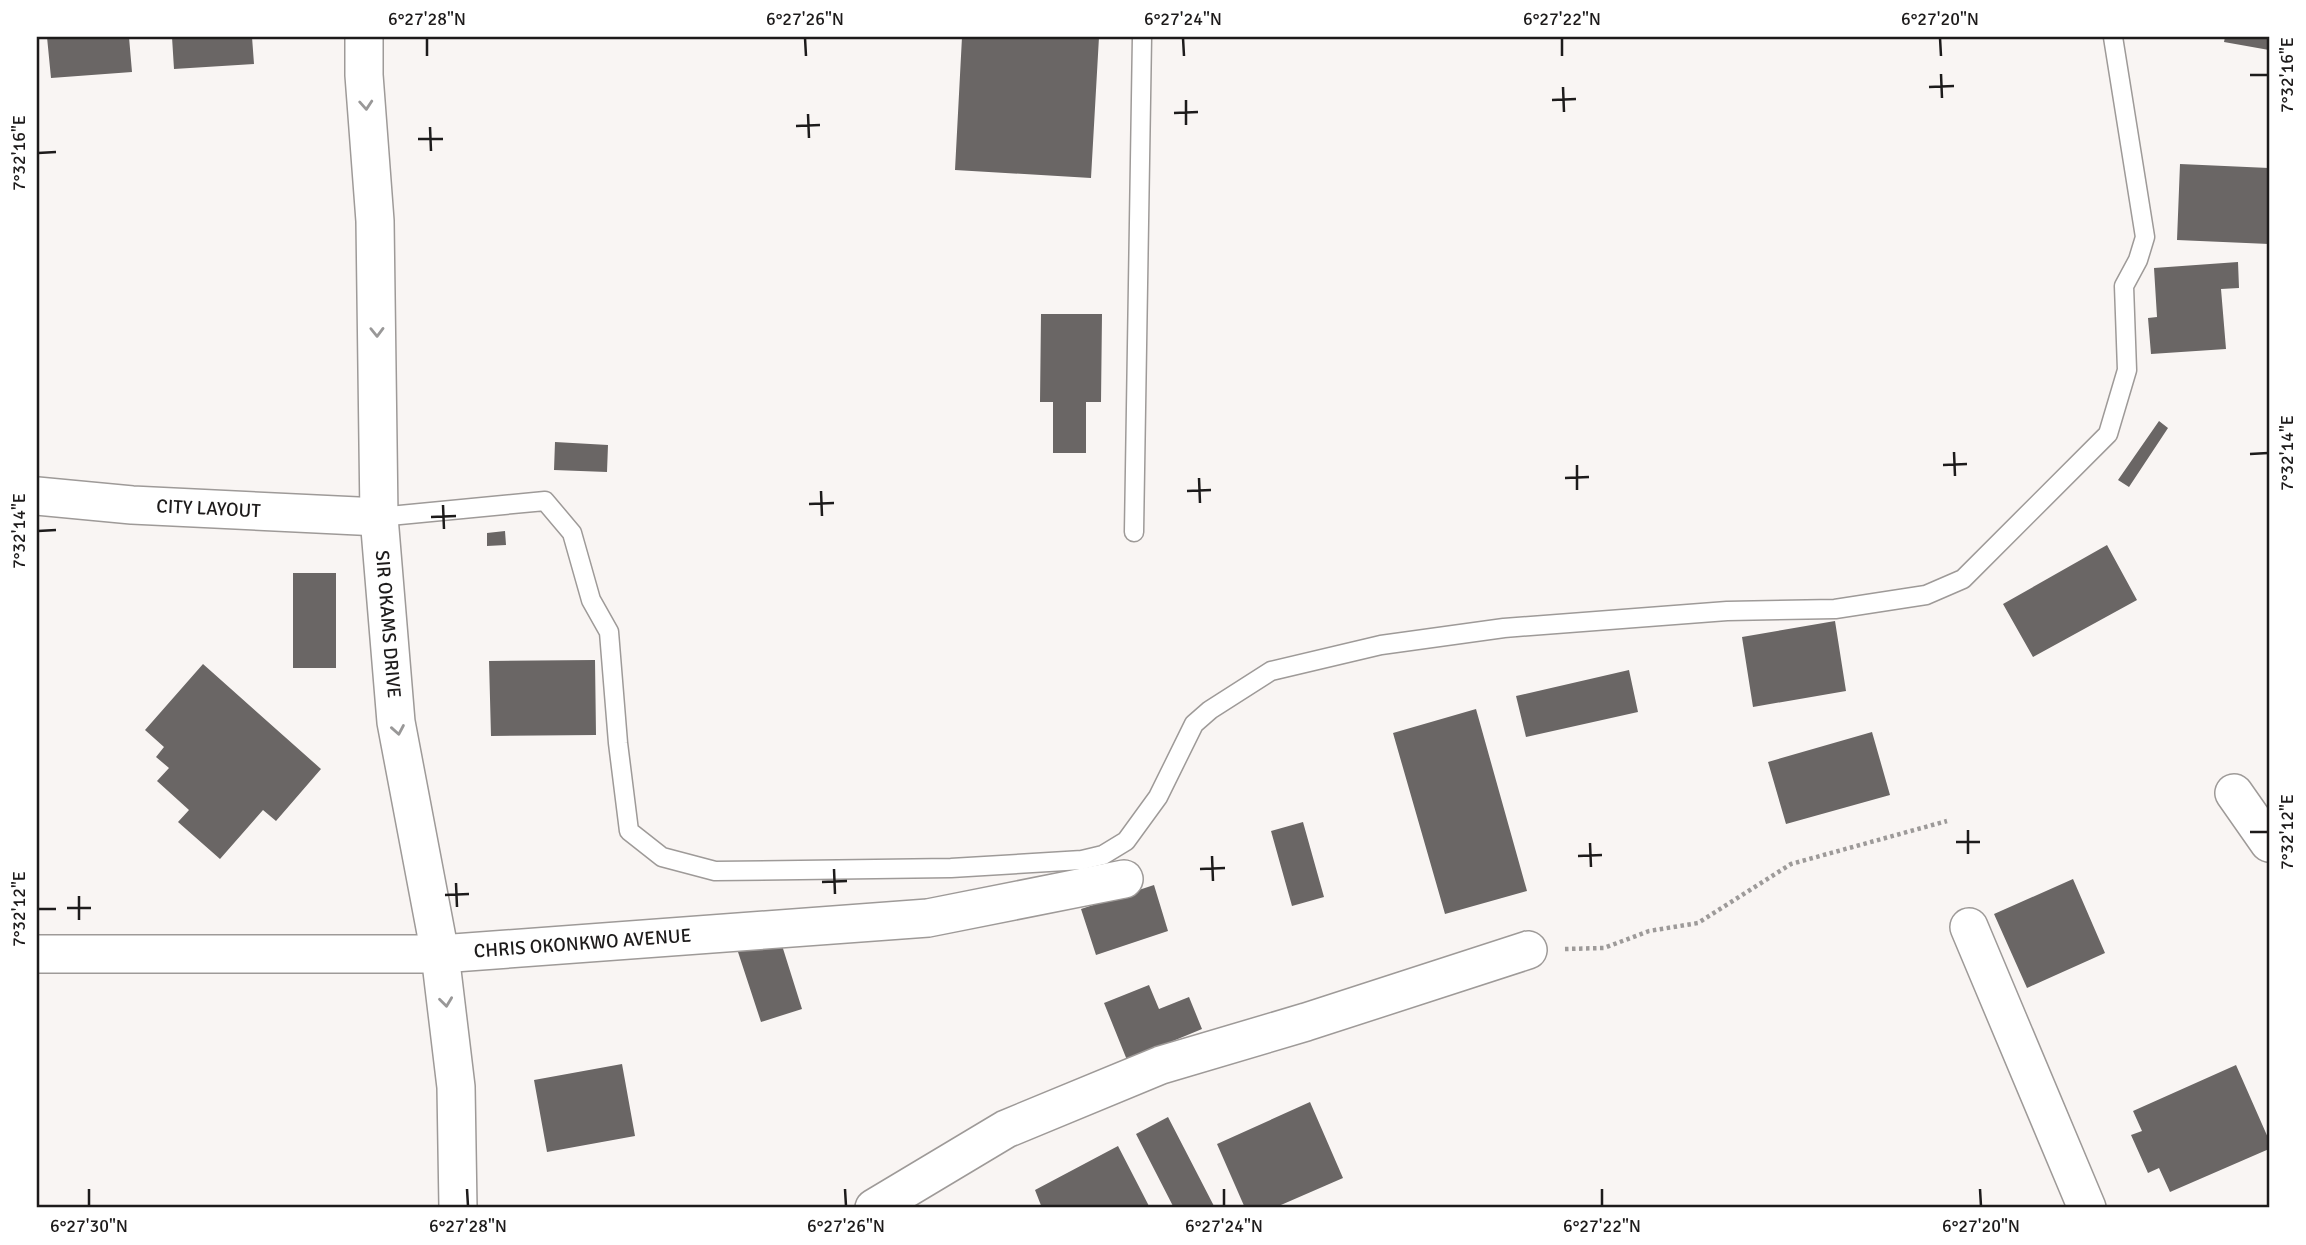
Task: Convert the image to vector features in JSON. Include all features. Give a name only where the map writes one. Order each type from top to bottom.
[{"type":"street","name":"SIR OKAMS DRIVE","points":[[364,37],[364,75],[375,221],[379,517],[396,722],[440,954],[456,1087],[458,1208]]},
{"type":"street","name":"CITY LAYOUT","points":[[37,496],[132,505],[379,517]]},
{"type":"street","points":[[2234,793],[2269,844]]},
{"type":"street","name":"CHRIS OKONKWO AVENUE","points":[[37,954],[440,954],[928,918],[1124,879]]},
{"type":"street","points":[[1969,927],[2087,1208]]},
{"type":"street","points":[[874,1208],[1006,1129],[1161,1065],[1528,950]]},
{"type":"lane","points":[[1134,532],[1142,37]]},
{"type":"lane","points":[[379,517],[545,501],[572,533],[591,600],[609,632],[618,743],[629,831],[662,858],[715,871],[951,868],[1082,860],[1103,855],[1126,841],[1158,797],[1194,724],[1210,710],[1271,671],[1381,645],[1504,628],[1727,611],[1835,609],[1926,595],[1963,579],[2108,434],[2127,370],[2124,286],[2138,260],[2145,237],[2113,37]]},
{"type":"path","points":[[1528,950],[1604,948],[1649,930],[1698,923],[1791,864],[1947,821]]},
{"type":"building","points":[[47,37],[129,37],[132,72],[51,78]]},
{"type":"building","points":[[172,37],[252,37],[254,64],[174,69]]},
{"type":"building","points":[[962,37],[1099,37],[1091,178],[955,170]]},
{"type":"building","points":[[2225,37],[2269,37],[2269,50],[2224,42]]},
{"type":"building","points":[[2180,164],[2269,168],[2269,244],[2177,240]]},
{"type":"building","points":[[2238,262],[2239,288],[2221,289],[2226,349],[2151,354],[2148,318],[2157,317],[2154,268]]},
{"type":"building","points":[[1041,314],[1102,314],[1101,402],[1086,402],[1086,453],[1053,453],[1053,402],[1040,402]]},
{"type":"building","points":[[2159,421],[2168,428],[2129,487],[2118,480]]},
{"type":"building","points":[[555,442],[608,445],[607,472],[554,470]]},
{"type":"building","points":[[505,531],[506,545],[487,546],[487,533]]},
{"type":"building","points":[[2107,545],[2137,600],[2033,657],[2003,604]]},
{"type":"building","points":[[293,573],[336,573],[336,668],[293,668]]},
{"type":"building","points":[[1835,621],[1846,691],[1753,707],[1742,637]]},
{"type":"building","points":[[595,660],[596,735],[491,736],[489,661]]},
{"type":"building","points":[[203,664],[321,769],[276,821],[263,810],[220,859],[178,822],[189,810],[157,781],[169,768],[156,757],[164,747],[145,730]]},
{"type":"building","points":[[1629,670],[1638,712],[1526,737],[1516,696]]},
{"type":"building","points":[[1476,709],[1527,891],[1445,914],[1393,733]]},
{"type":"building","points":[[1872,732],[1890,795],[1786,824],[1768,762]]},
{"type":"building","points":[[1303,822],[1324,897],[1292,906],[1271,831]]},
{"type":"building","points":[[2073,879],[2105,953],[2027,988],[1994,914]]},
{"type":"building","points":[[1154,885],[1168,931],[1096,955],[1081,909]]},
{"type":"building","points":[[780,939],[802,1009],[761,1022],[738,952]]},
{"type":"building","points":[[1149,985],[1159,1009],[1189,997],[1202,1029],[1127,1060],[1104,1003]]},
{"type":"building","points":[[622,1064],[635,1136],[547,1152],[534,1080]]},
{"type":"building","points":[[2236,1065],[2269,1140],[2269,1149],[2170,1192],[2159,1168],[2148,1173],[2131,1135],[2142,1131],[2133,1111]]},
{"type":"building","points":[[1310,1102],[1343,1178],[1274,1208],[1245,1208],[1217,1144]]},
{"type":"building","points":[[1168,1117],[1215,1208],[1174,1208],[1136,1134]]},
{"type":"building","points":[[1118,1146],[1150,1208],[1042,1208],[1035,1190]]}]
